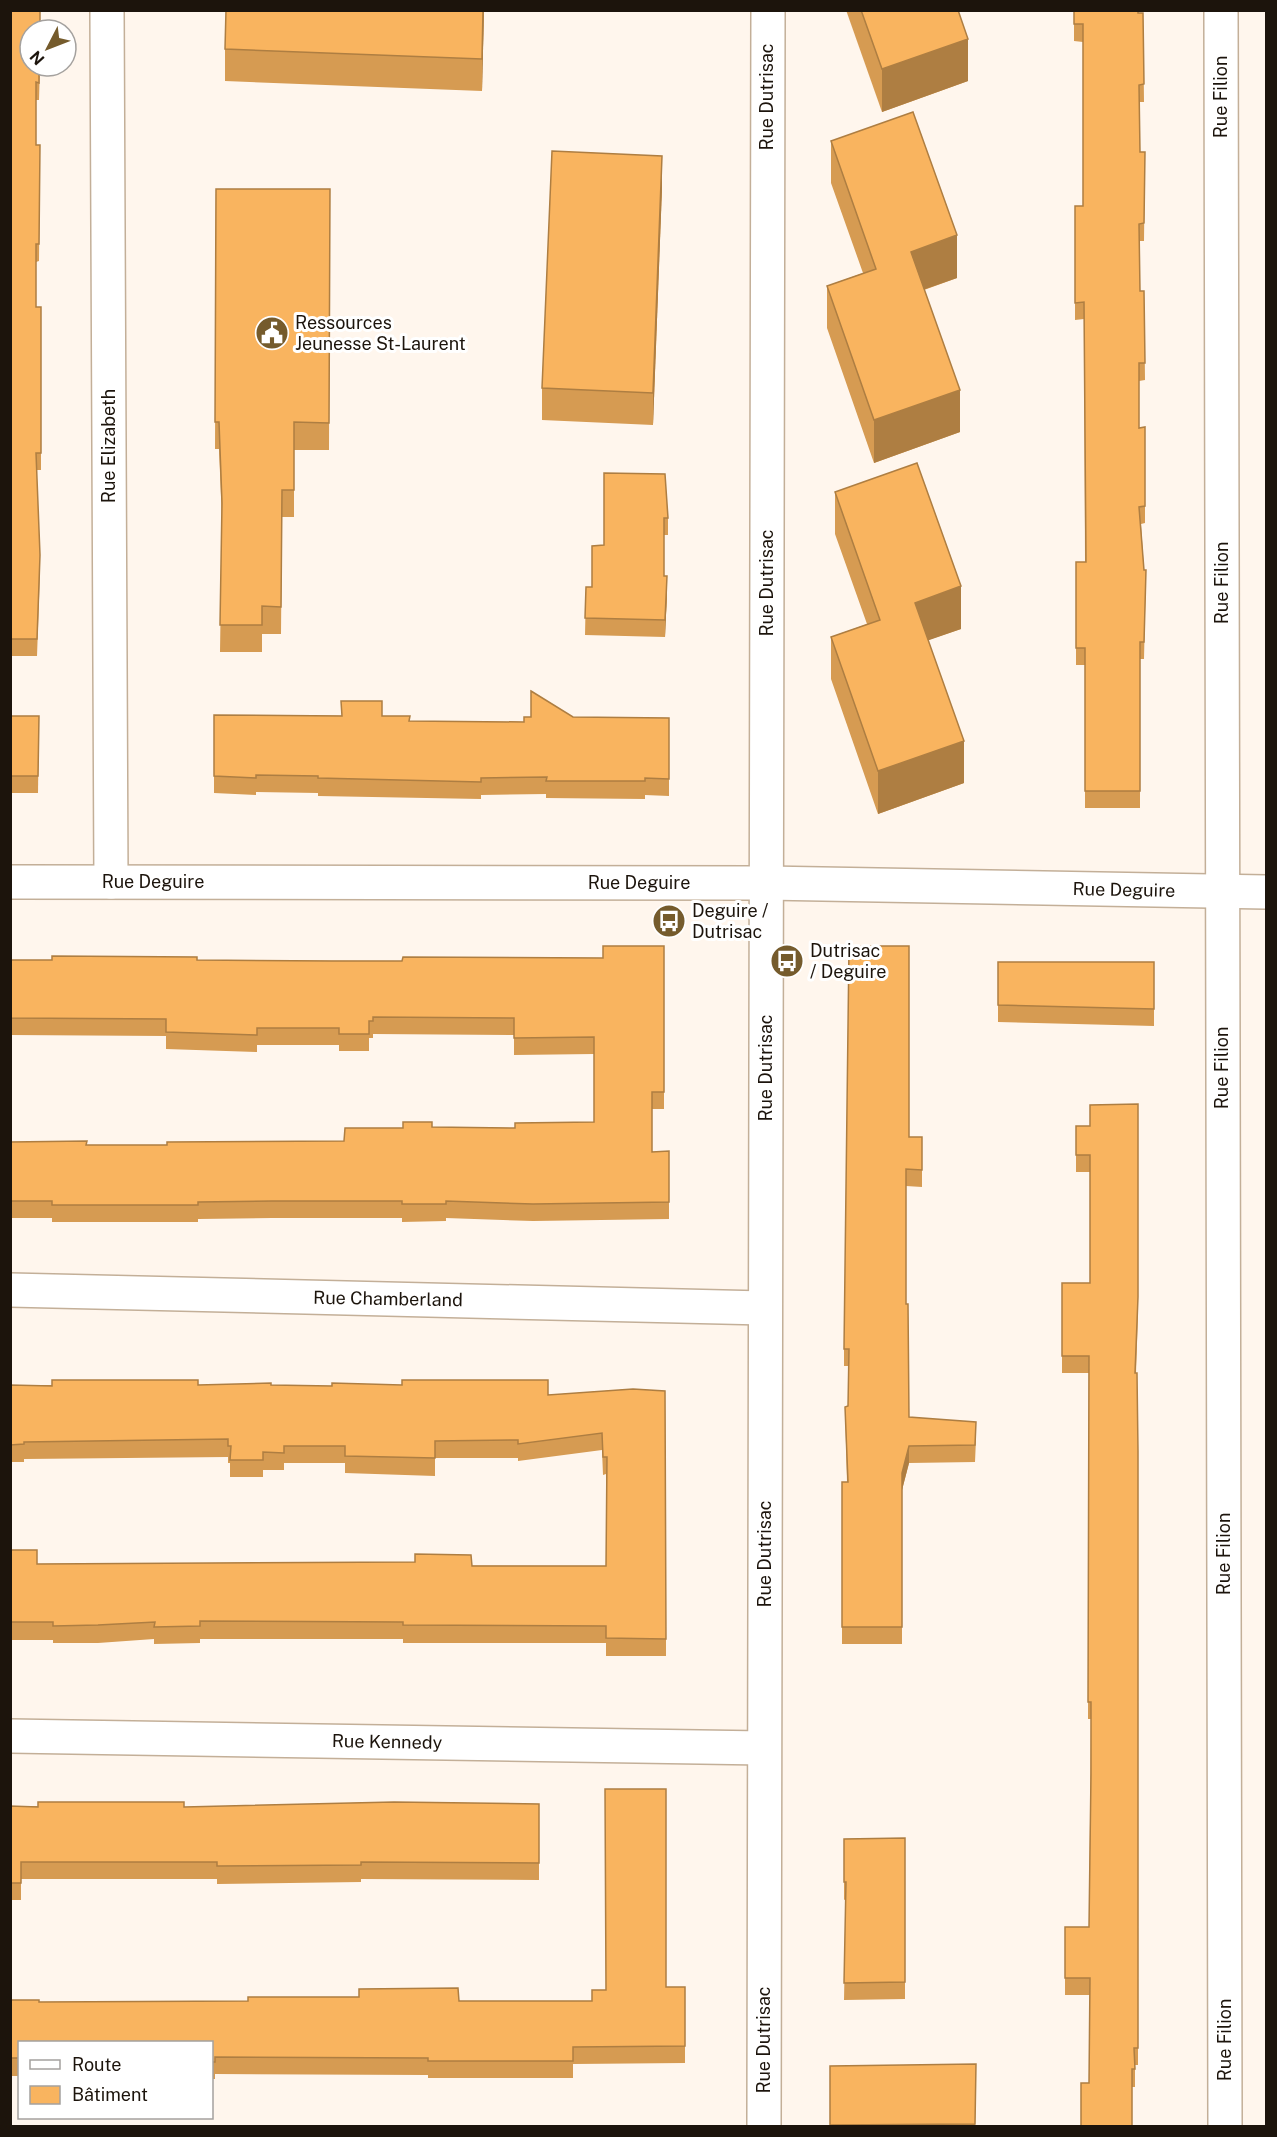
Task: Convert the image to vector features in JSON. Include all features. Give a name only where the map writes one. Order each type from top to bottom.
[{"type":"street","name":"Rue Elizabeth","points":[[108,10],[111,882]]},
{"type":"street","name":"Rue Dutrisac","points":[[764,2127],[768,10]]},
{"type":"street","name":"Rue Filion","points":[[1221,10],[1226,2127]]},
{"type":"street","name":"Rue Deguire","points":[[10,882],[766,883],[1266,892]]},
{"type":"street","name":"Rue Chamberland","points":[[10,1290],[765,1308]]},
{"type":"street","name":"Rue Kennedy","points":[[10,1736],[764,1748]]},
{"type":"building","points":[[10,10],[40,10],[40,18],[18,18],[18,78],[39,78],[39,83],[36,82],[36,145],[40,145],[36,307],[41,307],[41,453],[36,453],[40,555],[37,639],[10,639]]},
{"type":"building","points":[[226,10],[483,10],[482,59],[225,49]]},
{"type":"building","points":[[861,10],[958,10],[968,39],[882,69]]},
{"type":"building","points":[[1074,10],[1138,10],[1138,13],[1143,13],[1144,84],[1139,85],[1140,152],[1145,152],[1144,223],[1139,224],[1140,291],[1144,291],[1145,363],[1139,363],[1139,428],[1145,427],[1145,506],[1139,507],[1144,570],[1146,570],[1144,642],[1140,642],[1140,791],[1085,791],[1085,648],[1076,648],[1076,562],[1086,562],[1084,302],[1075,303],[1075,206],[1083,206],[1083,24],[1074,24]]},
{"type":"building","points":[[913,112],[957,235],[911,252],[960,390],[874,420],[827,286],[876,269],[831,141]]},
{"type":"building","points":[[552,151],[662,156],[653,393],[542,388]]},
{"type":"building","name":"Ressources Jeunesse St-Laurent","points":[[216,189],[330,189],[329,423],[294,422],[294,490],[282,490],[281,607],[262,606],[262,625],[220,625],[222,503],[219,422],[215,422]]},
{"type":"building","points":[[917,463],[961,586],[915,603],[964,741],[878,771],[831,637],[880,620],[835,492]]},
{"type":"building","points":[[604,473],[665,474],[668,518],[664,518],[664,576],[667,576],[665,620],[585,618],[586,587],[592,587],[592,546],[604,545]]},
{"type":"building","points":[[531,691],[573,717],[669,718],[669,779],[546,781],[547,777],[481,778],[481,782],[318,778],[318,776],[256,775],[256,778],[214,776],[214,715],[342,716],[341,701],[382,701],[382,716],[410,716],[409,721],[524,722],[524,717],[531,717]]},
{"type":"building","points":[[10,716],[39,716],[38,776],[10,776]]},
{"type":"building","points":[[603,946],[664,946],[664,1092],[652,1092],[652,1152],[669,1151],[669,1202],[533,1204],[446,1201],[446,1204],[402,1204],[402,1201],[272,1201],[198,1202],[198,1205],[52,1205],[52,1201],[10,1201],[10,1142],[87,1141],[86,1145],[167,1145],[167,1142],[344,1141],[345,1128],[403,1128],[403,1122],[432,1122],[432,1127],[515,1128],[515,1123],[594,1122],[594,1037],[514,1038],[514,1018],[373,1017],[373,1021],[369,1021],[369,1034],[339,1034],[339,1028],[257,1028],[257,1035],[166,1032],[166,1019],[10,1018],[10,960],[52,960],[52,956],[332,961],[402,961],[403,957],[603,958]]},
{"type":"building","points":[[849,946],[909,946],[909,1137],[922,1137],[922,1170],[906,1169],[909,1417],[976,1422],[975,1445],[909,1446],[902,1473],[902,1627],[842,1627],[842,1482],[848,1482],[845,1407],[848,1406],[849,1349],[844,1349]]},
{"type":"building","points":[[998,962],[1154,962],[1154,1009],[998,1005]]},
{"type":"building","points":[[1138,1104],[1138,1297],[1135,1373],[1137,1373],[1138,1451],[1138,2048],[1134,2048],[1135,2069],[1132,2069],[1132,2127],[1081,2127],[1081,2083],[1089,2083],[1090,1978],[1065,1978],[1065,1927],[1089,1927],[1091,1702],[1088,1702],[1089,1356],[1062,1356],[1062,1283],[1090,1283],[1090,1155],[1076,1155],[1076,1126],[1090,1126],[1090,1105]]},
{"type":"building","points":[[52,1380],[198,1380],[198,1385],[271,1383],[271,1385],[332,1386],[332,1383],[402,1385],[402,1380],[548,1380],[548,1395],[633,1389],[665,1391],[666,1639],[606,1638],[606,1626],[200,1621],[200,1626],[154,1627],[155,1622],[53,1626],[53,1622],[10,1622],[10,1550],[37,1550],[37,1564],[415,1562],[415,1554],[471,1555],[472,1566],[606,1566],[607,1457],[603,1457],[602,1433],[518,1444],[518,1440],[435,1441],[435,1458],[345,1456],[345,1446],[284,1446],[284,1453],[263,1452],[263,1460],[230,1460],[231,1446],[228,1446],[228,1439],[24,1442],[24,1444],[10,1445],[10,1385],[52,1386]]},
{"type":"building","points":[[605,1789],[666,1789],[666,1987],[685,1987],[685,2046],[573,2047],[573,2061],[215,2057],[215,2062],[213,2062],[213,2041],[18,2041],[18,2058],[10,2058],[10,2000],[39,2000],[39,2002],[248,2001],[248,1997],[359,1997],[359,1989],[458,1988],[459,2001],[592,2001],[592,1990],[606,1990]]},
{"type":"building","points":[[38,1802],[184,1802],[184,1807],[394,1802],[539,1804],[539,1863],[361,1862],[361,1865],[217,1866],[217,1862],[21,1862],[21,1883],[10,1883],[10,1806],[38,1807]]},
{"type":"building","points":[[905,1838],[905,1982],[844,1983],[846,1882],[844,1882],[844,1839]]},
{"type":"building","points":[[976,2064],[975,2124],[830,2125],[830,2066]]},
{"type":"place","name":"Ressources Jeunesse St-Laurent","points":[[272,333]]},
{"type":"place","name":"Deguire / Dutrisac","points":[[669,921]]},
{"type":"place","name":"Dutrisac / Deguire","points":[[787,961]]}]
